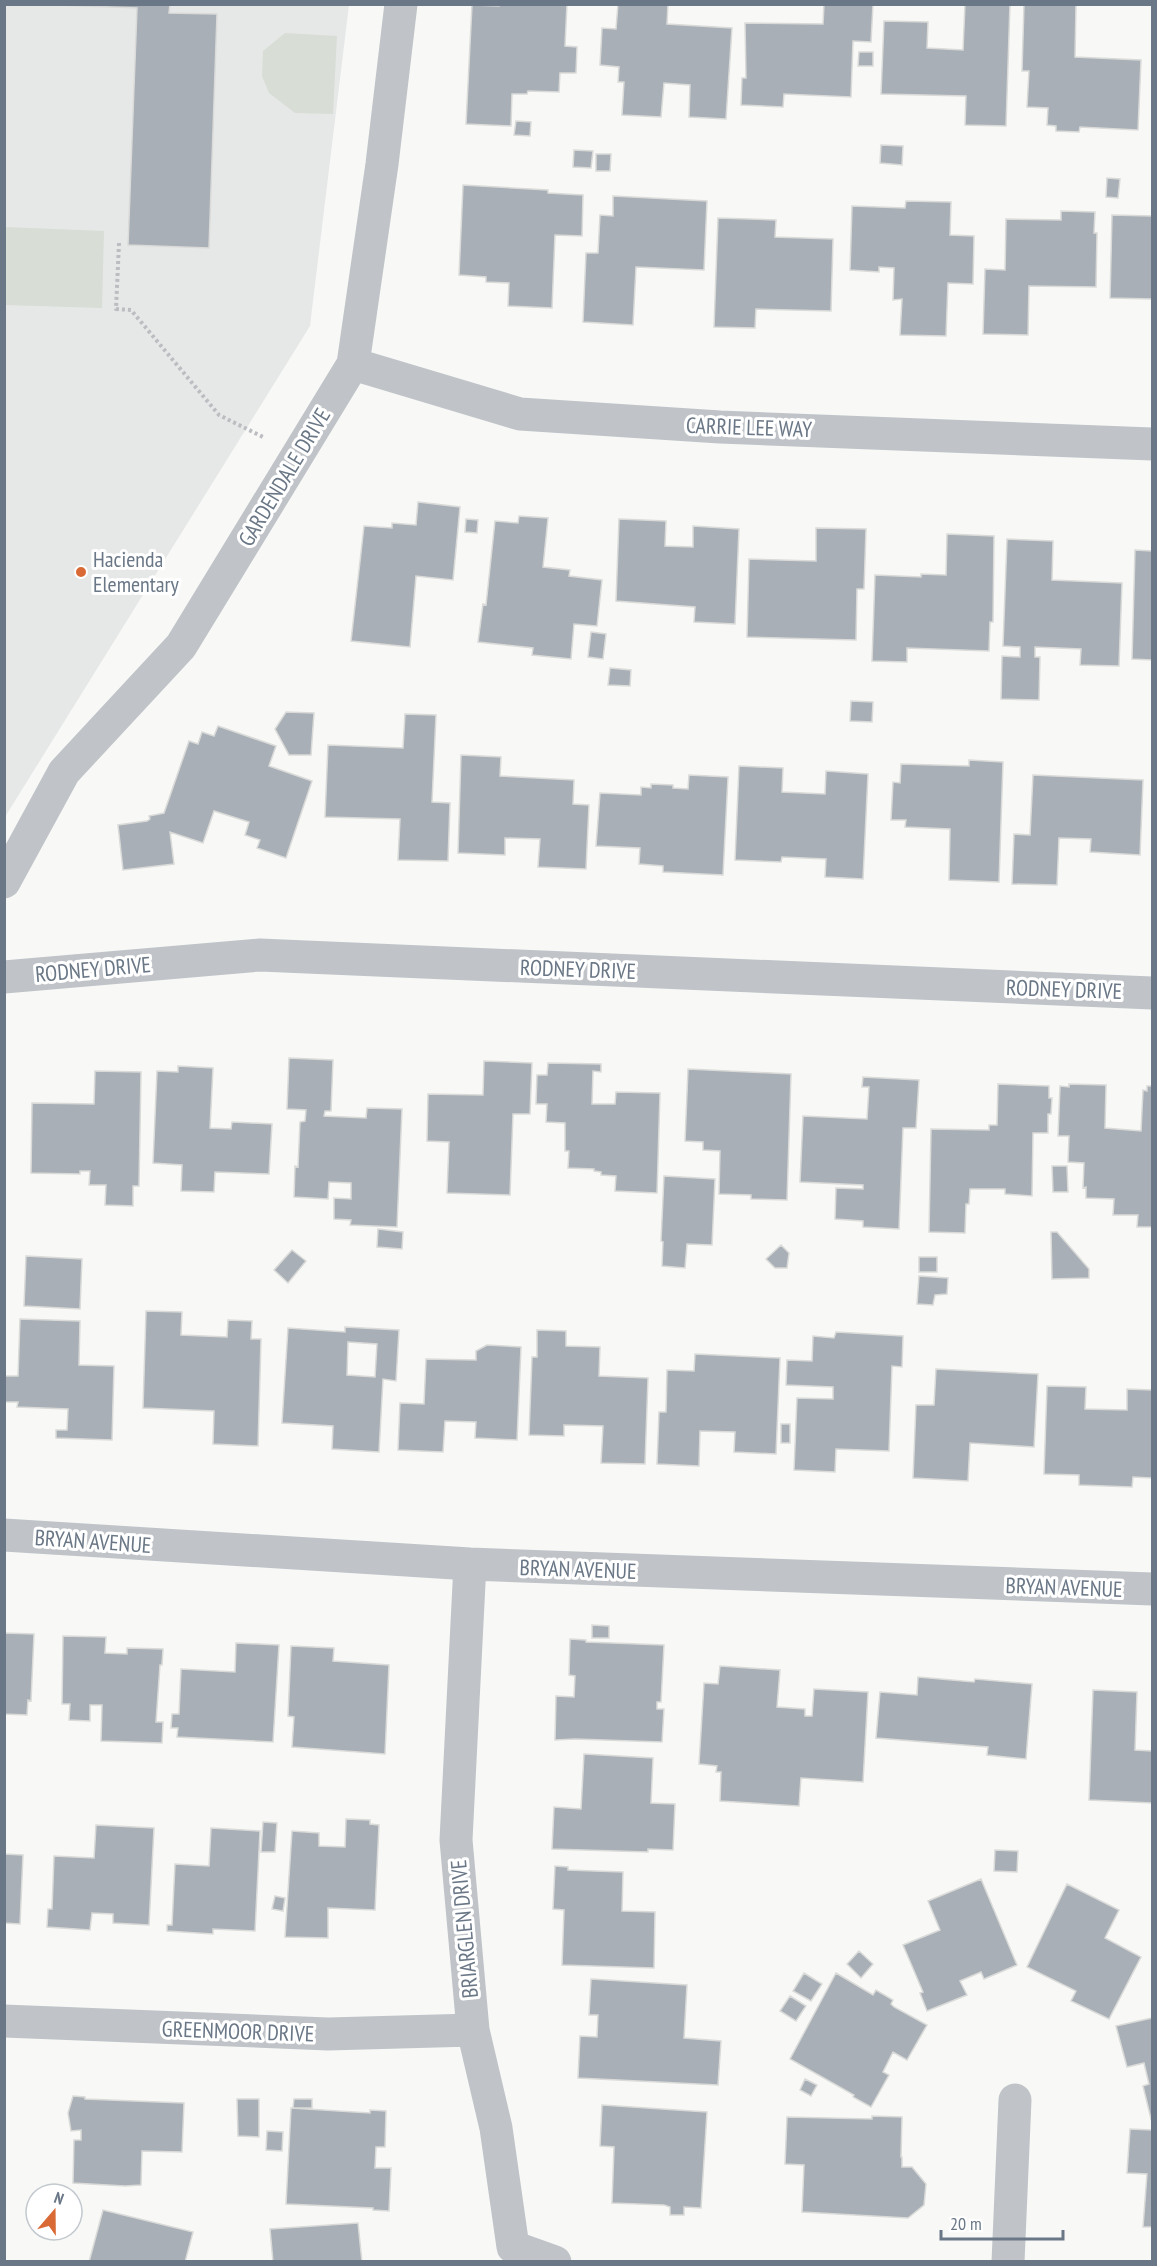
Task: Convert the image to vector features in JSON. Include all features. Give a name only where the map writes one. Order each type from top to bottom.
[{"type":"street","name":"GARDENDALE DRIVE","points":[[4,882],[64,772],[181,646],[353,364],[382,164],[401,4]]},
{"type":"street","name":"CARRIE LEE WAY","points":[[353,364],[520,414],[720,427],[1152,444]]},
{"type":"street","name":"RODNEY DRIVE","points":[[4,977],[260,955],[1152,993]]},
{"type":"street","name":"BRYAN AVENUE","points":[[4,1535],[470,1564],[1152,1589]]},
{"type":"street","name":"BRIARGLEN DRIVE","points":[[470,1564],[456,1840],[472,2030],[496,2128],[513,2247],[555,2262]]},
{"type":"street","name":"GREENMOOR DRIVE","points":[[4,2021],[328,2034],[472,2030]]},
{"type":"street","points":[[1008,2262],[1015,2100]]},
{"type":"path","points":[[118,243],[116,309],[131,310],[219,415],[269,440]]},
{"type":"shaded area","name":"Hacienda Elementary","points":[[5,5],[349,5],[310,326],[5,817]]},
{"type":"shaded area","points":[[285,33],[337,36],[333,114],[295,113],[269,93],[262,76],[263,51]]},
{"type":"shaded area","points":[[5,227],[104,231],[102,308],[5,305]]},
{"type":"building","points":[[31,4],[170,4],[169,13],[217,14],[209,248],[128,245],[137,8]]},
{"type":"building","points":[[500,4],[567,4],[565,46],[577,47],[576,73],[560,73],[559,92],[528,91],[527,94],[512,94],[511,126],[466,124],[472,5],[499,6]]},
{"type":"building","points":[[618,4],[668,4],[667,24],[732,28],[726,119],[689,117],[690,85],[664,83],[661,117],[622,115],[624,82],[618,82],[619,67],[600,65],[602,28],[616,29]]},
{"type":"building","points":[[824,4],[873,4],[871,42],[853,41],[851,97],[784,94],[783,107],[741,105],[742,78],[746,78],[745,23],[823,24]]},
{"type":"building","points":[[965,4],[1010,4],[1006,126],[965,125],[966,96],[881,94],[884,21],[928,22],[927,48],[963,50]]},
{"type":"building","points":[[1024,4],[1076,4],[1075,57],[1141,60],[1138,130],[1080,127],[1079,132],[1056,131],[1056,126],[1047,125],[1048,108],[1027,107],[1029,71],[1022,71]]},
{"type":"building","points":[[859,52],[873,52],[873,66],[858,66]]},
{"type":"building","points":[[516,121],[531,122],[530,136],[514,135]]},
{"type":"building","points":[[881,145],[903,146],[902,165],[880,163]]},
{"type":"building","points":[[574,150],[593,151],[591,168],[573,167]]},
{"type":"building","points":[[596,154],[611,154],[610,171],[596,171]]},
{"type":"building","points":[[1107,178],[1120,179],[1118,198],[1106,197]]},
{"type":"building","points":[[463,185],[548,190],[548,193],[583,195],[582,236],[555,235],[552,308],[508,306],[509,283],[486,282],[486,277],[459,275]]},
{"type":"building","points":[[613,196],[707,201],[704,270],[636,267],[633,325],[583,322],[586,253],[598,253],[600,215],[613,216]]},
{"type":"building","points":[[906,201],[951,202],[950,235],[974,236],[973,284],[948,283],[946,336],[900,335],[902,299],[893,300],[894,268],[879,267],[879,272],[850,270],[852,206],[905,208]]},
{"type":"building","points":[[1061,211],[1095,212],[1096,287],[1029,286],[1028,335],[983,334],[985,269],[1005,270],[1006,219],[1061,220]]},
{"type":"building","points":[[1112,215],[1152,216],[1152,299],[1110,298]]},
{"type":"building","points":[[718,218],[776,220],[775,237],[833,239],[831,311],[756,309],[755,328],[714,327]]},
{"type":"building","points":[[418,502],[460,507],[453,580],[416,576],[410,647],[351,641],[364,526],[392,528],[392,523],[416,525]]},
{"type":"building","points":[[519,516],[548,518],[543,567],[570,570],[569,576],[602,580],[597,626],[574,624],[571,659],[532,655],[533,648],[478,642],[483,604],[486,605],[495,521],[518,523]]},
{"type":"building","points":[[466,519],[478,520],[477,533],[465,532]]},
{"type":"building","points":[[619,519],[666,521],[665,546],[693,547],[693,526],[739,529],[735,624],[694,622],[695,607],[616,601]]},
{"type":"building","points":[[816,528],[866,529],[864,589],[857,589],[856,640],[747,637],[749,559],[816,561]]},
{"type":"building","points":[[947,534],[994,536],[993,622],[990,622],[989,651],[907,648],[907,662],[872,661],[875,575],[921,577],[921,574],[946,575]]},
{"type":"building","points":[[1007,539],[1053,541],[1052,580],[1122,583],[1119,666],[1080,665],[1081,649],[1035,647],[1035,657],[1040,657],[1039,700],[1001,699],[1002,656],[1020,657],[1020,647],[1003,646]]},
{"type":"building","points":[[1135,550],[1152,551],[1152,660],[1132,659]]},
{"type":"building","points":[[591,632],[606,634],[603,659],[588,657]]},
{"type":"building","points":[[610,668],[631,670],[630,686],[608,685]]},
{"type":"building","points":[[851,701],[873,702],[872,722],[850,721]]},
{"type":"building","points":[[286,712],[314,713],[311,755],[289,755],[275,729]]},
{"type":"building","points":[[405,714],[436,715],[432,802],[450,803],[448,861],[398,860],[400,819],[325,817],[328,745],[403,748]]},
{"type":"building","points":[[218,726],[276,746],[269,766],[312,781],[286,858],[257,848],[260,840],[245,835],[249,822],[214,811],[203,843],[170,832],[174,864],[123,870],[118,825],[147,821],[150,819],[149,816],[164,813],[189,741],[198,744],[202,732],[214,736]]},
{"type":"building","points":[[461,755],[501,757],[500,776],[574,780],[573,804],[589,805],[586,869],[538,867],[540,839],[505,838],[505,855],[458,853]]},
{"type":"building","points":[[969,760],[1003,762],[999,882],[949,880],[950,829],[905,827],[906,820],[891,820],[893,782],[900,783],[901,764],[969,766]]},
{"type":"building","points":[[739,766],[783,768],[782,792],[825,794],[826,771],[868,774],[863,879],[825,877],[826,859],[782,857],[781,862],[735,860]]},
{"type":"building","points":[[689,775],[728,777],[723,875],[663,872],[663,866],[639,864],[640,848],[596,846],[600,793],[641,795],[641,787],[651,788],[651,784],[673,785],[673,788],[688,789]]},
{"type":"building","points":[[1033,775],[1143,780],[1140,855],[1090,852],[1091,839],[1059,838],[1057,885],[1012,884],[1014,834],[1030,835]]},
{"type":"building","points":[[289,1058],[333,1060],[331,1111],[325,1111],[324,1116],[366,1118],[367,1108],[402,1109],[397,1227],[350,1225],[351,1220],[334,1219],[334,1198],[351,1199],[351,1183],[329,1182],[328,1199],[294,1197],[300,1122],[305,1121],[306,1110],[287,1109]]},
{"type":"building","points":[[484,1061],[532,1063],[530,1114],[513,1114],[510,1195],[447,1193],[449,1142],[427,1141],[428,1094],[483,1095]]},
{"type":"building","points":[[548,1063],[601,1064],[601,1072],[593,1071],[592,1104],[615,1104],[616,1092],[660,1093],[657,1193],[615,1191],[616,1176],[601,1175],[601,1172],[594,1171],[594,1169],[568,1168],[569,1151],[565,1151],[565,1123],[546,1122],[547,1104],[536,1104],[537,1075],[547,1075]]},
{"type":"building","points":[[178,1066],[213,1068],[210,1128],[231,1129],[232,1122],[272,1124],[269,1174],[215,1172],[214,1192],[181,1191],[182,1165],[153,1163],[157,1071],[178,1072]]},
{"type":"building","points":[[688,1069],[791,1074],[787,1200],[751,1199],[751,1195],[719,1194],[720,1151],[703,1150],[703,1142],[685,1141]]},
{"type":"building","points":[[95,1071],[141,1072],[139,1186],[133,1186],[133,1206],[105,1205],[106,1185],[89,1185],[90,1171],[80,1171],[80,1174],[31,1173],[32,1103],[94,1104]]},
{"type":"building","points":[[863,1077],[919,1080],[916,1128],[903,1128],[899,1229],[863,1227],[863,1221],[835,1219],[836,1188],[863,1189],[863,1185],[800,1182],[803,1116],[867,1119],[869,1087],[862,1087]]},
{"type":"building","points":[[998,1084],[1049,1086],[1049,1098],[1052,1098],[1051,1114],[1048,1114],[1048,1133],[1033,1133],[1032,1196],[1005,1194],[1005,1189],[970,1189],[969,1204],[966,1204],[965,1233],[929,1232],[931,1129],[989,1130],[989,1125],[997,1125]]},
{"type":"building","points":[[1069,1084],[1106,1085],[1105,1128],[1141,1131],[1143,1090],[1147,1091],[1147,1086],[1152,1086],[1152,1227],[1137,1227],[1138,1215],[1113,1215],[1114,1199],[1086,1198],[1086,1187],[1083,1188],[1084,1163],[1068,1162],[1069,1136],[1058,1136],[1060,1086],[1069,1087]]},
{"type":"building","points":[[1052,1166],[1067,1166],[1068,1192],[1053,1192]]},
{"type":"building","points":[[664,1176],[715,1179],[712,1245],[687,1244],[685,1268],[662,1266]]},
{"type":"building","points":[[378,1229],[403,1232],[402,1249],[377,1247]]},
{"type":"building","points":[[1051,1232],[1057,1232],[1089,1269],[1089,1278],[1052,1279]]},
{"type":"building","points":[[781,1245],[789,1253],[787,1268],[775,1268],[766,1259]]},
{"type":"building","points":[[292,1250],[306,1261],[288,1283],[274,1270]]},
{"type":"building","points":[[26,1256],[82,1259],[80,1309],[24,1306]]},
{"type":"building","points":[[919,1257],[937,1257],[937,1272],[919,1272]]},
{"type":"building","points":[[919,1276],[948,1278],[947,1294],[935,1295],[933,1305],[917,1304]]},
{"type":"building","points":[[146,1311],[182,1312],[181,1335],[227,1337],[228,1320],[252,1321],[251,1339],[261,1339],[258,1446],[213,1444],[214,1411],[143,1408]]},
{"type":"building","points":[[20,1319],[80,1321],[79,1365],[114,1366],[112,1440],[56,1438],[56,1430],[67,1430],[68,1409],[17,1407],[18,1402],[4,1402],[4,1376],[18,1376]]},
{"type":"building","points":[[345,1327],[399,1330],[396,1381],[383,1379],[379,1452],[332,1449],[333,1426],[282,1423],[288,1328],[345,1332]],"holes":[[[348,1342],[377,1344],[375,1377],[347,1375]]]},
{"type":"building","points":[[537,1330],[566,1331],[566,1346],[600,1347],[599,1376],[648,1378],[645,1464],[601,1463],[603,1426],[564,1425],[564,1436],[529,1435],[532,1357],[537,1357]]},
{"type":"building","points":[[836,1332],[903,1336],[902,1367],[892,1366],[889,1451],[836,1449],[835,1472],[794,1470],[797,1398],[833,1399],[833,1387],[786,1385],[787,1360],[812,1361],[813,1336],[834,1338]]},
{"type":"building","points":[[487,1345],[521,1347],[517,1440],[475,1438],[476,1422],[445,1421],[443,1452],[398,1450],[400,1403],[424,1404],[426,1359],[476,1360],[476,1351]]},
{"type":"building","points":[[695,1354],[780,1358],[776,1454],[734,1452],[735,1432],[700,1431],[699,1466],[657,1464],[659,1412],[666,1412],[667,1370],[694,1371]]},
{"type":"building","points":[[936,1369],[1038,1374],[1034,1447],[970,1443],[968,1481],[913,1478],[916,1405],[934,1405]]},
{"type":"building","points":[[1047,1386],[1086,1387],[1085,1409],[1127,1410],[1127,1389],[1152,1390],[1152,1478],[1133,1477],[1132,1487],[1079,1485],[1079,1475],[1044,1474]]},
{"type":"building","points":[[781,1424],[790,1424],[790,1443],[781,1443]]},
{"type":"building","points":[[592,1625],[609,1626],[609,1638],[592,1638]]},
{"type":"building","points":[[4,1633],[34,1634],[31,1701],[28,1700],[27,1715],[4,1714]]},
{"type":"building","points":[[63,1636],[106,1637],[105,1653],[127,1654],[127,1648],[163,1649],[156,1722],[163,1722],[162,1743],[101,1741],[102,1705],[90,1705],[90,1721],[69,1720],[70,1704],[62,1704]]},
{"type":"building","points":[[570,1639],[586,1640],[586,1642],[664,1645],[661,1702],[657,1702],[657,1709],[664,1709],[662,1742],[555,1740],[556,1696],[574,1697],[575,1676],[569,1675]]},
{"type":"building","points":[[236,1643],[279,1645],[273,1742],[177,1737],[178,1728],[171,1728],[172,1714],[179,1714],[181,1669],[235,1672]]},
{"type":"building","points":[[291,1646],[334,1648],[333,1661],[389,1665],[385,1754],[292,1747],[294,1717],[288,1716]]},
{"type":"building","points":[[720,1666],[780,1670],[777,1707],[805,1709],[805,1716],[812,1716],[814,1689],[868,1692],[863,1782],[801,1778],[799,1806],[720,1801],[721,1772],[716,1772],[717,1766],[699,1764],[704,1683],[718,1684]]},
{"type":"building","points":[[918,1677],[1032,1684],[1026,1759],[987,1755],[988,1747],[876,1738],[880,1692],[917,1695]]},
{"type":"building","points":[[1093,1690],[1137,1692],[1135,1750],[1152,1751],[1152,1803],[1089,1800]]},
{"type":"building","points":[[584,1754],[653,1758],[651,1803],[675,1804],[673,1850],[648,1849],[648,1852],[552,1849],[554,1807],[581,1809]]},
{"type":"building","points":[[346,1819],[370,1820],[370,1824],[379,1825],[375,1910],[328,1908],[328,1938],[285,1937],[292,1831],[319,1833],[319,1846],[345,1847]]},
{"type":"building","points":[[263,1822],[277,1823],[275,1852],[261,1852]]},
{"type":"building","points":[[96,1825],[154,1828],[149,1925],[113,1923],[113,1914],[92,1913],[90,1930],[47,1927],[48,1909],[52,1909],[54,1856],[94,1858]]},
{"type":"building","points":[[211,1828],[260,1831],[255,1931],[213,1929],[213,1934],[167,1931],[167,1925],[172,1925],[175,1864],[209,1866]]},
{"type":"building","points":[[995,1850],[1018,1851],[1017,1872],[994,1871]]},
{"type":"building","points":[[4,1854],[23,1855],[20,1924],[4,1923]]},
{"type":"building","points":[[555,1866],[568,1867],[568,1870],[623,1872],[622,1911],[655,1912],[654,1968],[562,1965],[564,1910],[553,1909]]},
{"type":"building","points":[[981,1879],[1017,1965],[984,1979],[981,1972],[960,1981],[967,1995],[927,2011],[920,1993],[923,1992],[903,1945],[940,1930],[928,1901]]},
{"type":"building","points":[[1067,1884],[1119,1910],[1105,1938],[1141,1957],[1109,2019],[1071,2001],[1076,1991],[1027,1967]]},
{"type":"building","points":[[275,1896],[285,1898],[283,1911],[272,1909]]},
{"type":"building","points":[[859,1951],[873,1964],[861,1978],[847,1964]]},
{"type":"building","points":[[804,1973],[822,1984],[811,2001],[793,1991]]},
{"type":"building","points":[[836,1973],[873,1995],[876,1990],[893,2000],[891,2004],[894,2007],[927,2025],[907,2060],[893,2052],[883,2072],[889,2075],[871,2107],[790,2059]]},
{"type":"building","points":[[591,1979],[687,1985],[684,2038],[721,2041],[718,2085],[578,2078],[580,2036],[597,2037],[598,2015],[589,2015]]},
{"type":"building","points":[[790,1996],[806,2006],[796,2021],[780,2011]]},
{"type":"building","points":[[1152,2018],[1151,2119],[1143,2086],[1149,2084],[1144,2063],[1127,2067],[1116,2026]]},
{"type":"building","points":[[805,2079],[817,2085],[811,2096],[800,2090]]},
{"type":"building","points":[[73,2096],[85,2097],[85,2099],[184,2103],[182,2152],[142,2151],[141,2185],[73,2182],[74,2140],[81,2140],[81,2130],[71,2131],[68,2113]]},
{"type":"building","points":[[237,2099],[259,2099],[259,2137],[238,2136]]},
{"type":"building","points":[[294,2099],[312,2099],[312,2108],[293,2108]]},
{"type":"building","points":[[602,2105],[707,2112],[701,2208],[684,2207],[684,2215],[670,2215],[670,2207],[664,2205],[612,2203],[614,2147],[600,2146]]},
{"type":"building","points":[[291,2108],[370,2113],[370,2110],[386,2111],[385,2147],[376,2147],[375,2168],[391,2168],[389,2211],[373,2210],[373,2208],[286,2204]]},
{"type":"building","points":[[872,2116],[902,2117],[902,2167],[912,2167],[926,2184],[924,2205],[908,2218],[802,2212],[804,2165],[785,2164],[787,2117],[872,2119]]},
{"type":"building","points":[[1130,2129],[1152,2130],[1152,2227],[1143,2227],[1147,2174],[1127,2173]]},
{"type":"building","points":[[267,2131],[283,2132],[282,2151],[266,2150]]},
{"type":"building","points":[[103,2210],[193,2232],[185,2262],[89,2262]]},
{"type":"building","points":[[358,2223],[362,2262],[273,2262],[270,2229]]},
{"type":"place","name":"Hacienda Elementary","points":[[81,572]]}]
